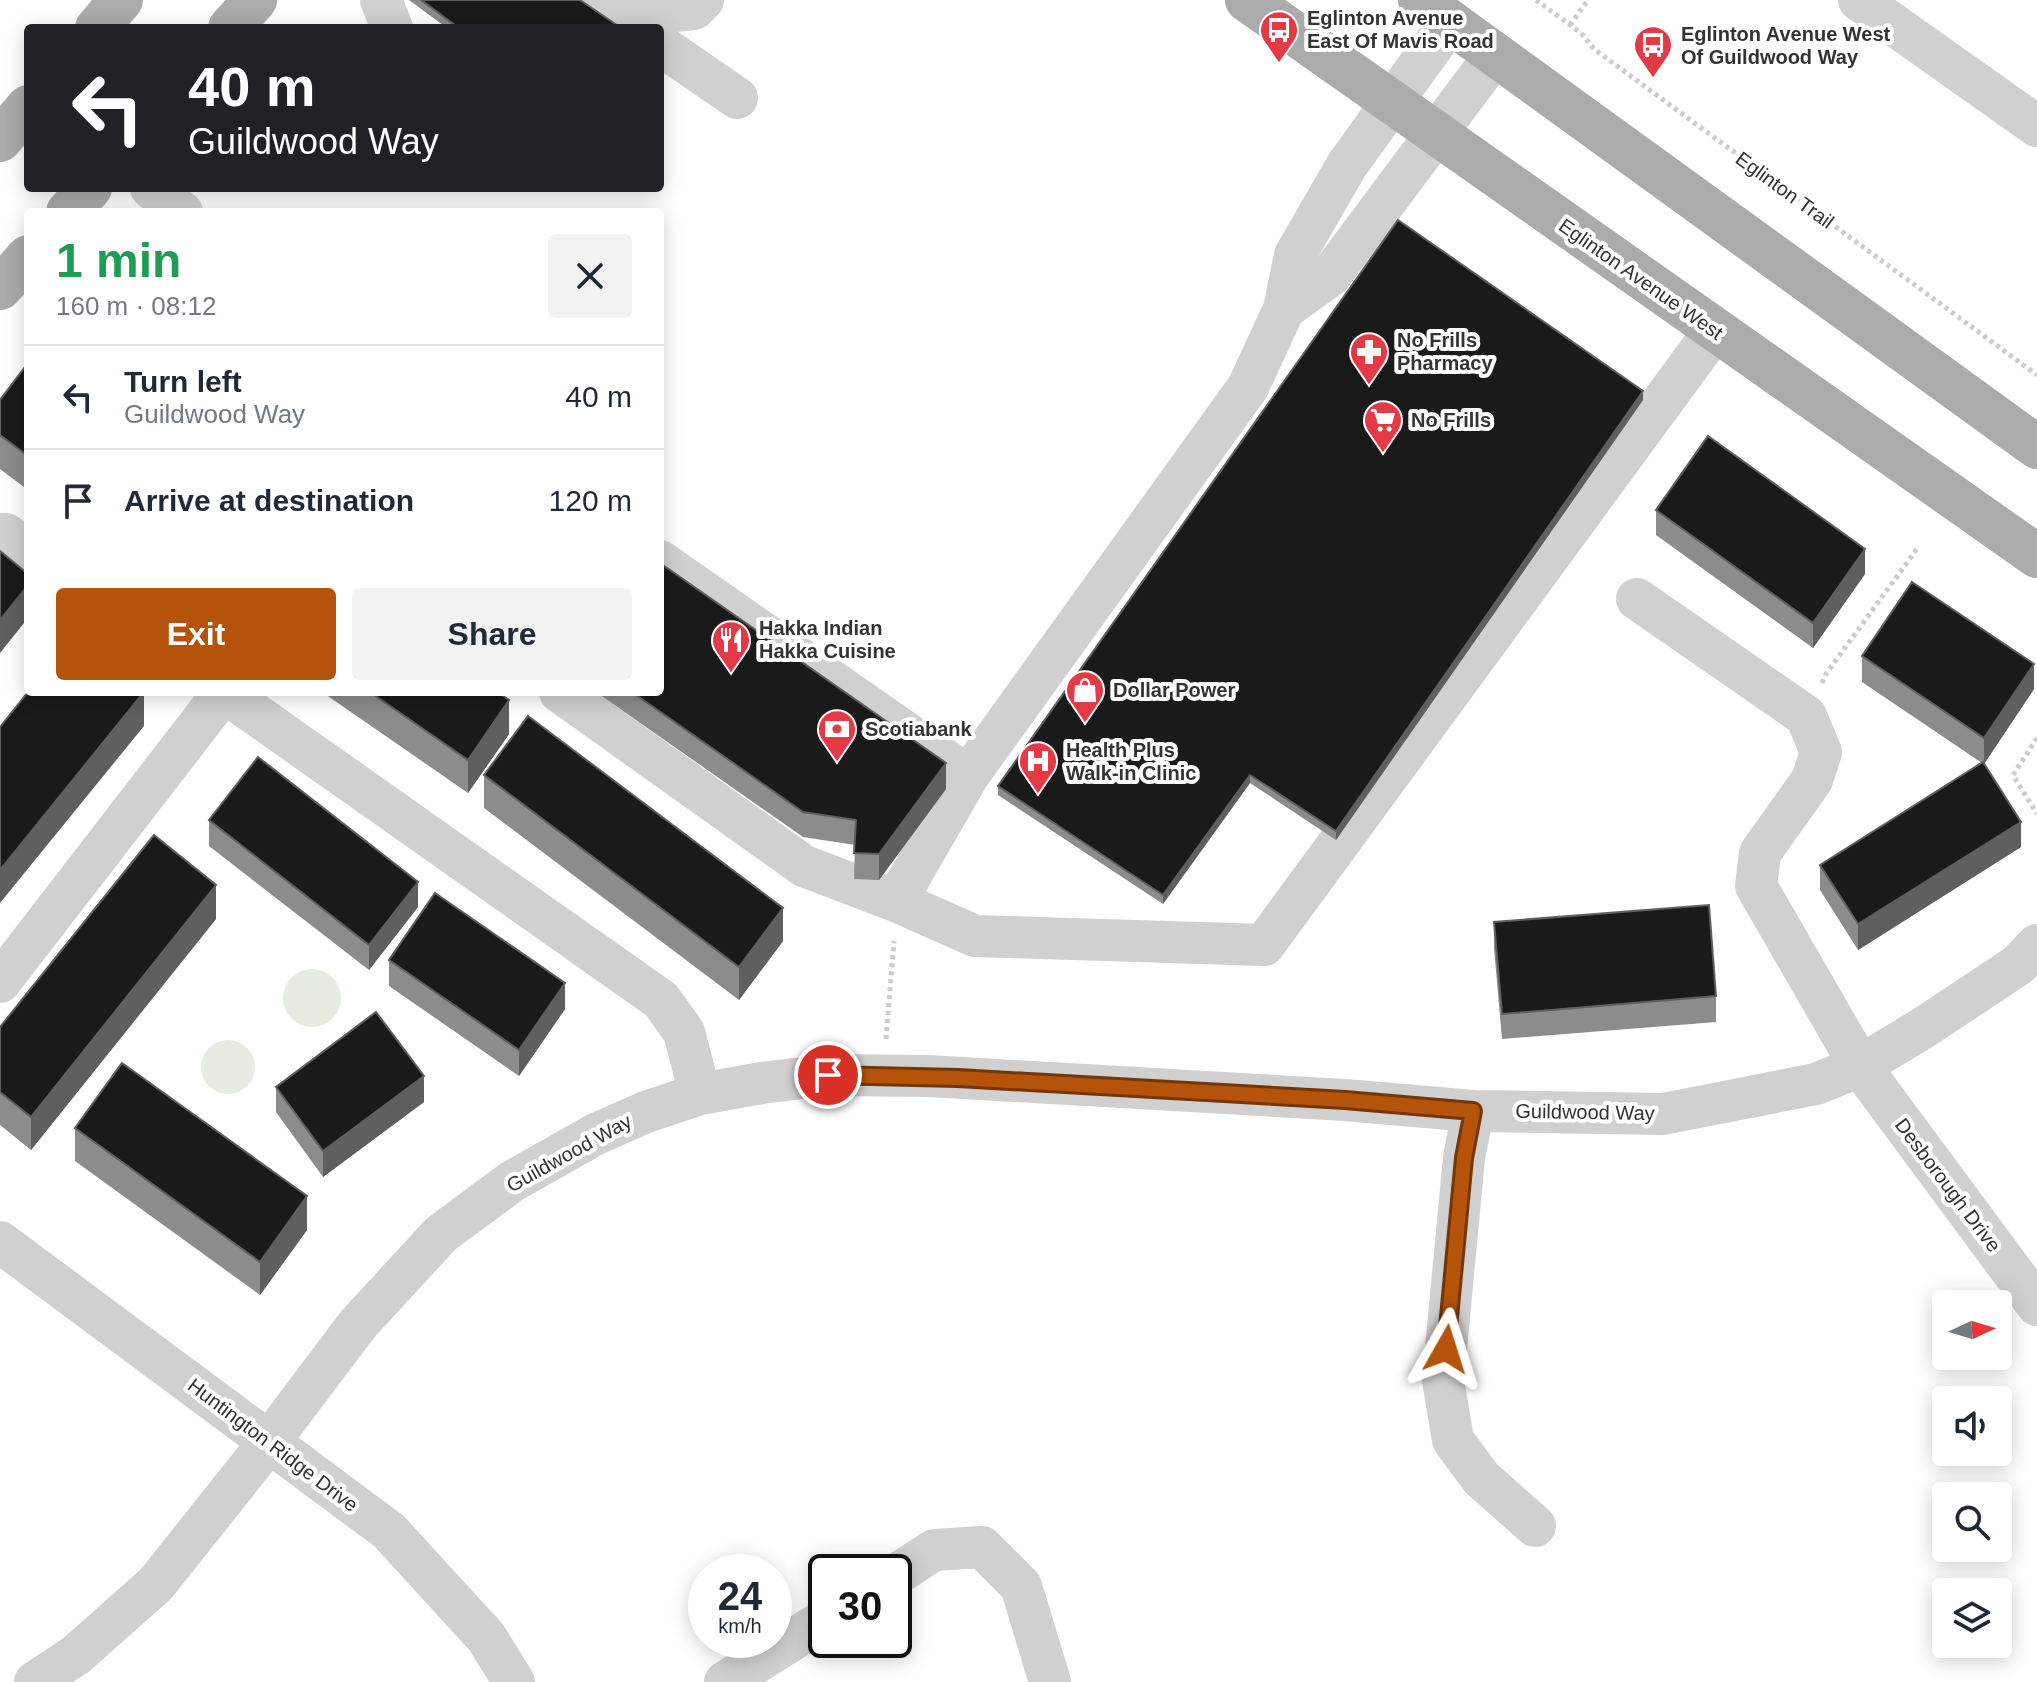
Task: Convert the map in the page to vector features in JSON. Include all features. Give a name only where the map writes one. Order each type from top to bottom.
[{"type":"main road","points":[[100,24],[121,0]]},
{"type":"main road","points":[[234,24],[255,0]]},
{"type":"main road","name":"Eglinton Avenue West","points":[[1247,0],[2037,556]]},
{"type":"main road","points":[[1435,11],[2037,447]]},
{"type":"main road","points":[[0,140],[24,112]]},
{"type":"main road","points":[[72,208],[86,192]]},
{"type":"main road","points":[[0,288],[24,261]]},
{"type":"street","points":[[381,0],[390,24]]},
{"type":"street","points":[[594,0],[629,24]]},
{"type":"street","points":[[649,0],[665,12],[694,9],[703,0]]},
{"type":"street","points":[[1859,0],[2037,126]]},
{"type":"street","points":[[896,901],[968,776],[1248,387],[1284,309],[1295,255],[1347,165],[1392,102],[1435,11]]},
{"type":"street","points":[[664,48],[737,98]]},
{"type":"street","points":[[1284,309],[1330,276],[1495,55]]},
{"type":"street","points":[[156,192],[177,208]]},
{"type":"street","points":[[566,696],[804,866],[896,901],[975,936],[1264,945],[1715,330]]},
{"type":"street","points":[[0,534],[6,534],[24,547]]},
{"type":"street","points":[[664,564],[968,776]]},
{"type":"street","points":[[1637,599],[1806,716]]},
{"type":"street","points":[[0,982],[221,696]]},
{"type":"street","points":[[230,696],[661,1000],[684,1032],[700,1094]]},
{"type":"street","name":"Desborough Drive","points":[[1806,716],[1821,752],[1812,780],[1760,853],[1756,886],[1860,1066],[2037,1305]]},
{"type":"street","name":"Guildwood Way","points":[[35,1682],[76,1655],[156,1584],[358,1324],[441,1234],[511,1182],[596,1134],[646,1112],[700,1094],[828,1075],[959,1078],[1345,1100],[1473,1111],[1663,1114],[1816,1084],[1860,1066],[2018,965],[2037,945]]},
{"type":"street","points":[[1473,1111],[1464,1158],[1443,1380],[1453,1440],[1481,1478],[1535,1526]]},
{"type":"street","name":"Huntington Ridge Drive","points":[[0,1242],[389,1531],[486,1637],[514,1682]]},
{"type":"street","points":[[912,1564],[934,1550],[982,1547],[1021,1586],[1050,1682]]},
{"type":"street","points":[[725,1682],[808,1630]]},
{"type":"path","name":"Eglinton Trail","points":[[1536,0],[1581,33],[1594,49],[2037,375]]},
{"type":"path","points":[[1570,25],[1588,0]]},
{"type":"path","points":[[1806,716],[1826,674],[1919,546]]},
{"type":"path","points":[[2037,738],[2013,775],[2037,814]]},
{"type":"path","points":[[882,1076],[896,901]]},
{"type":"shaded area","points":[[312,969],[333,977],[341,998],[333,1019],[312,1027],[291,1019],[283,998],[291,977]]},
{"type":"shaded area","points":[[228,1040],[247,1048],[255,1067],[247,1086],[228,1094],[209,1086],[201,1067],[209,1048]]},
{"type":"building","points":[[421,0],[580,0],[615,24],[454,24]]},
{"type":"building","points":[[1398,220],[1643,391],[1336,831],[1250,775],[1163,895],[998,786]]},
{"type":"building","points":[[24,368],[24,453],[0,435],[0,400]]},
{"type":"building","points":[[1708,436],[1865,549],[1813,623],[1656,510]]},
{"type":"building","points":[[0,551],[24,571],[24,590],[0,620]]},
{"type":"building","points":[[664,566],[946,763],[879,854],[854,853],[856,820],[803,812],[638,696],[664,696]]},
{"type":"building","points":[[1912,582],[2034,664],[1984,738],[1862,656]]},
{"type":"building","points":[[25,696],[141,696],[0,870],[0,727]]},
{"type":"building","points":[[376,696],[503,696],[509,700],[468,760]]},
{"type":"building","points":[[528,716],[783,908],[739,967],[484,775]]},
{"type":"building","points":[[258,757],[418,882],[369,945],[209,820]]},
{"type":"building","points":[[1983,762],[2021,822],[1858,924],[1820,865]]},
{"type":"building","points":[[154,835],[216,885],[31,1117],[0,1092],[0,1027]]},
{"type":"building","points":[[435,893],[565,983],[519,1050],[389,960]]},
{"type":"building","points":[[1709,905],[1716,996],[1502,1014],[1494,922]]},
{"type":"building","points":[[376,1012],[424,1076],[323,1151],[276,1087]]},
{"type":"building","points":[[122,1063],[307,1196],[260,1262],[75,1128]]},
{"type":"place","name":"Eglinton Avenue East Of Mavis Road","points":[[1279,64]]},
{"type":"place","name":"Eglinton Avenue West Of Guildwood Way","points":[[1653,79]]},
{"type":"place","name":"No Frills Pharmacy","points":[[1369,386]]},
{"type":"place","name":"No Frills","points":[[1383,454]]},
{"type":"place","name":"Hakka Indian Hakka Cuisine","points":[[731,674]]},
{"type":"place","name":"Dollar Power","points":[[1085,724]]},
{"type":"place","name":"Scotiabank","points":[[837,763]]},
{"type":"place","name":"Health Plus Walk-in Clinic","points":[[1038,795]]},
{"type":"route","points":[[828,1075],[928,1076],[1345,1100],[1473,1111],[1464,1158],[1446,1349]]}]
